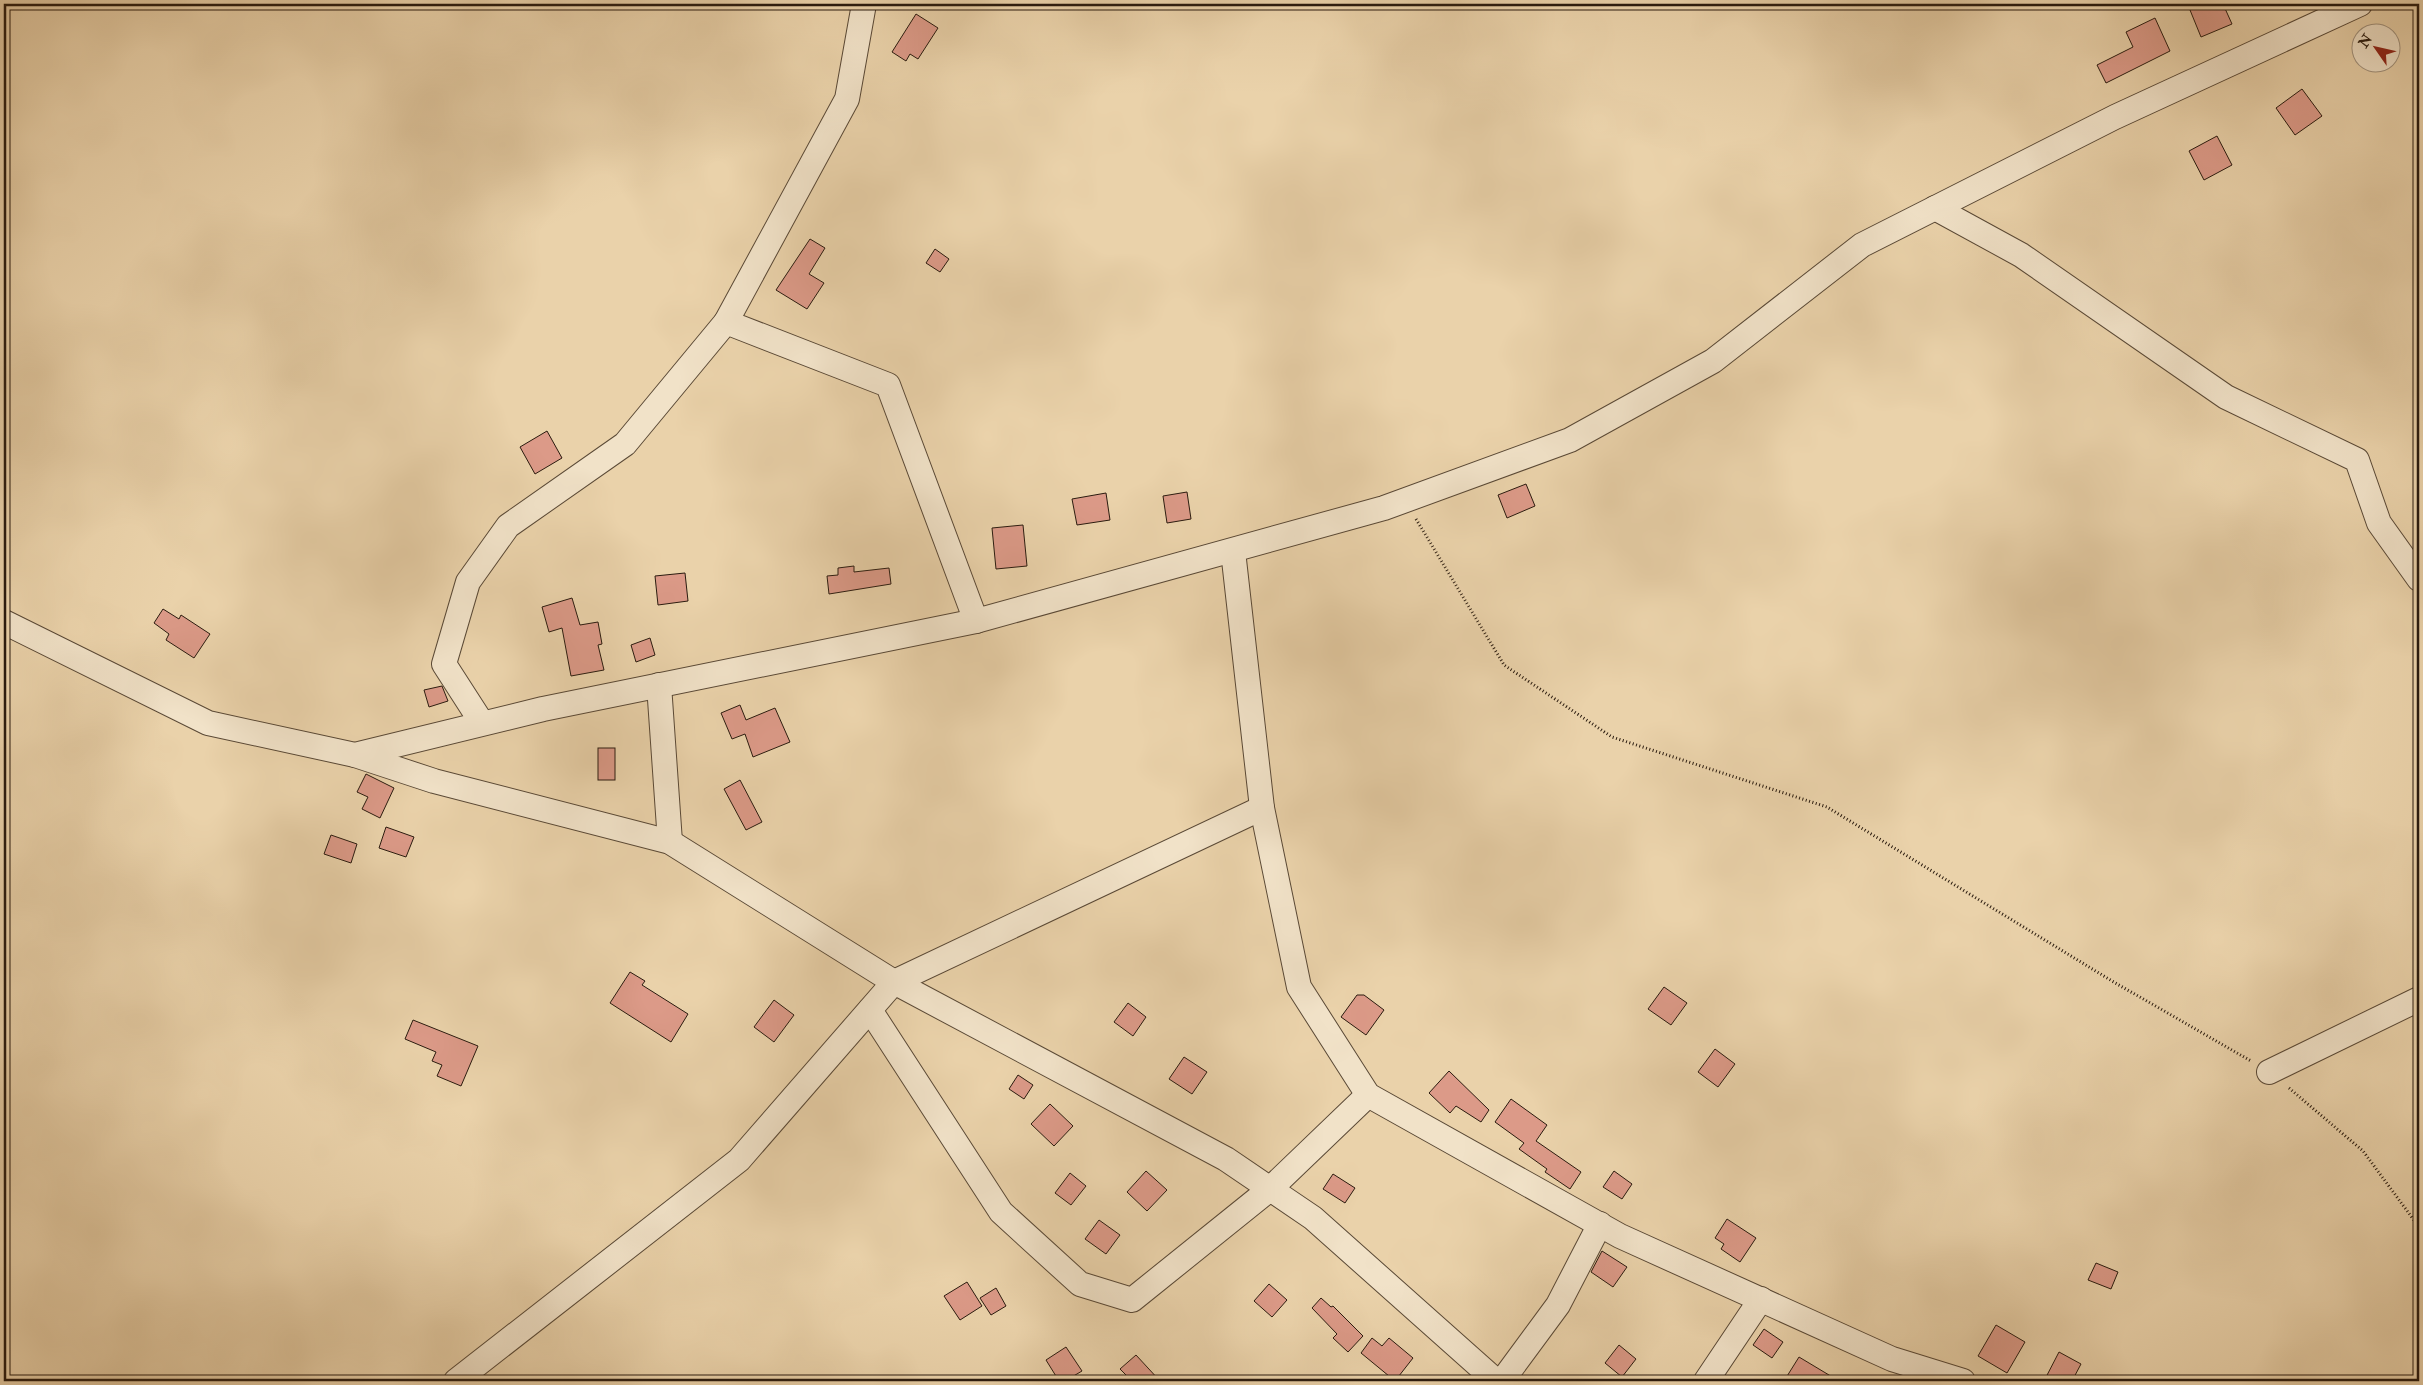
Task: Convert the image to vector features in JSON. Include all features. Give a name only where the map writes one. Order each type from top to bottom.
[{"type":"street","points":[[482,724],[444,664],[468,582],[508,526],[626,444],[726,322],[847,99],[864,4]]},
{"type":"street","points":[[355,755],[482,724],[659,685],[976,621],[1233,551],[1405,501],[1570,440],[1705,366],[1862,245],[2115,117],[2360,4]]},
{"type":"street","points":[[1935,208],[2021,255],[2226,398],[2357,460],[2379,522],[2419,579]]},
{"type":"street","points":[[726,322],[888,385],[976,621]]},
{"type":"street","points":[[1233,551],[1262,808],[1299,986],[1368,1095],[1620,1236],[1892,1359],[1963,1381]]},
{"type":"street","points":[[4,622],[208,723],[355,755],[434,781],[670,842],[894,982],[1226,1159],[1313,1218],[1496,1381]]},
{"type":"street","points":[[659,685],[670,842]]},
{"type":"street","points":[[456,1381],[739,1160],[894,982],[1262,808]]},
{"type":"street","points":[[2269,1072],[2419,999]]},
{"type":"street","points":[[870,1010],[1001,1212],[1080,1284],[1132,1300],[1270,1189],[1368,1095]]},
{"type":"street","points":[[1502,1381],[1558,1304],[1600,1224]]},
{"type":"street","points":[[1706,1381],[1761,1299]]},
{"type":"path","points":[[1405,501],[1504,665],[1612,737],[1828,806],[2112,981],[2269,1072],[2363,1151],[2419,1227]]},
{"type":"building","points":[[2204,4],[2223,4],[2232,24],[2201,37],[2190,10]]},
{"type":"building","points":[[916,14],[938,28],[918,59],[910,54],[906,61],[892,52]]},
{"type":"building","points":[[2155,18],[2170,51],[2106,83],[2097,65],[2133,47],[2126,32]]},
{"type":"building","points":[[2302,89],[2322,116],[2295,135],[2276,108]]},
{"type":"building","points":[[2217,136],[2232,165],[2204,180],[2189,151]]},
{"type":"building","points":[[810,239],[825,248],[809,274],[824,283],[807,309],[776,290]]},
{"type":"building","points":[[935,249],[949,259],[940,272],[926,263]]},
{"type":"building","points":[[547,431],[562,458],[535,474],[520,447]]},
{"type":"building","points":[[1526,484],[1535,506],[1507,518],[1498,495]]},
{"type":"building","points":[[1187,492],[1191,519],[1167,523],[1163,496]]},
{"type":"building","points":[[1106,493],[1110,520],[1077,525],[1072,499]]},
{"type":"building","points":[[1023,525],[1027,566],[996,569],[992,528]]},
{"type":"building","points":[[854,566],[854,572],[889,568],[891,584],[829,594],[827,576],[838,575],[838,568]]},
{"type":"building","points":[[685,573],[688,601],[658,605],[655,576]]},
{"type":"building","points":[[572,598],[580,625],[598,622],[602,644],[598,645],[604,670],[571,676],[562,628],[549,632],[542,607]]},
{"type":"building","points":[[163,609],[179,619],[181,615],[210,634],[194,658],[166,640],[169,634],[154,623]]},
{"type":"building","points":[[650,638],[655,655],[636,662],[631,645]]},
{"type":"building","points":[[442,686],[448,701],[429,707],[424,690]]},
{"type":"building","points":[[740,705],[746,720],[775,708],[790,742],[753,757],[745,734],[732,739],[721,713]]},
{"type":"building","points":[[598,748],[615,748],[615,780],[598,780]]},
{"type":"building","points":[[366,774],[394,788],[380,818],[362,809],[368,797],[357,792]]},
{"type":"building","points":[[740,780],[762,822],[746,830],[724,789]]},
{"type":"building","points":[[386,827],[414,837],[406,857],[379,848]]},
{"type":"building","points":[[331,835],[357,844],[351,863],[324,854]]},
{"type":"building","points":[[630,972],[645,981],[642,985],[688,1014],[671,1042],[610,1003]]},
{"type":"building","points":[[1664,987],[1687,1003],[1671,1025],[1648,1009]]},
{"type":"building","points":[[1357,995],[1364,995],[1384,1010],[1366,1035],[1341,1017]]},
{"type":"building","points":[[774,1000],[794,1015],[774,1042],[754,1027]]},
{"type":"building","points":[[1128,1003],[1146,1017],[1133,1036],[1114,1022]]},
{"type":"building","points":[[413,1020],[478,1046],[461,1086],[437,1076],[442,1065],[432,1061],[436,1052],[405,1039]]},
{"type":"building","points":[[1715,1049],[1735,1064],[1718,1087],[1698,1072]]},
{"type":"building","points":[[1184,1057],[1207,1072],[1192,1094],[1169,1079]]},
{"type":"building","points":[[1449,1071],[1489,1110],[1481,1122],[1456,1106],[1450,1113],[1429,1093]]},
{"type":"building","points":[[1018,1075],[1033,1085],[1024,1099],[1009,1089]]},
{"type":"building","points":[[1511,1099],[1547,1125],[1536,1141],[1581,1172],[1570,1189],[1545,1172],[1547,1169],[1519,1149],[1524,1143],[1495,1122]]},
{"type":"building","points":[[1050,1104],[1073,1126],[1054,1146],[1031,1124]]},
{"type":"building","points":[[1146,1171],[1167,1190],[1147,1211],[1127,1192]]},
{"type":"building","points":[[1614,1171],[1632,1184],[1622,1199],[1603,1187]]},
{"type":"building","points":[[1070,1173],[1086,1186],[1071,1205],[1055,1193]]},
{"type":"building","points":[[1333,1174],[1355,1188],[1345,1203],[1323,1189]]},
{"type":"building","points":[[1727,1219],[1756,1238],[1740,1262],[1721,1249],[1724,1244],[1715,1238]]},
{"type":"building","points":[[1099,1220],[1120,1235],[1106,1254],[1085,1239]]},
{"type":"building","points":[[1602,1251],[1627,1267],[1613,1287],[1591,1272]]},
{"type":"building","points":[[2096,1263],[2118,1272],[2111,1289],[2088,1280]]},
{"type":"building","points":[[967,1282],[982,1306],[960,1320],[944,1296]]},
{"type":"building","points":[[1269,1284],[1287,1300],[1272,1317],[1254,1301]]},
{"type":"building","points":[[996,1288],[1006,1306],[991,1315],[980,1298]]},
{"type":"building","points":[[1321,1298],[1331,1307],[1333,1306],[1363,1336],[1348,1352],[1333,1338],[1337,1334],[1312,1308]]},
{"type":"building","points":[[1996,1325],[2025,1342],[2007,1373],[1978,1356]]},
{"type":"building","points":[[1764,1329],[1783,1342],[1772,1358],[1753,1345]]},
{"type":"building","points":[[1372,1338],[1382,1346],[1389,1338],[1413,1358],[1395,1381],[1361,1353]]},
{"type":"building","points":[[1619,1345],[1636,1359],[1622,1377],[1605,1363]]},
{"type":"building","points":[[1066,1347],[1082,1371],[1065,1381],[1059,1381],[1046,1360]]},
{"type":"building","points":[[2059,1352],[2081,1364],[2072,1381],[2044,1381]]},
{"type":"building","points":[[1136,1355],[1160,1381],[1132,1381],[1120,1369]]},
{"type":"building","points":[[1799,1357],[1839,1381],[1784,1381]]}]
